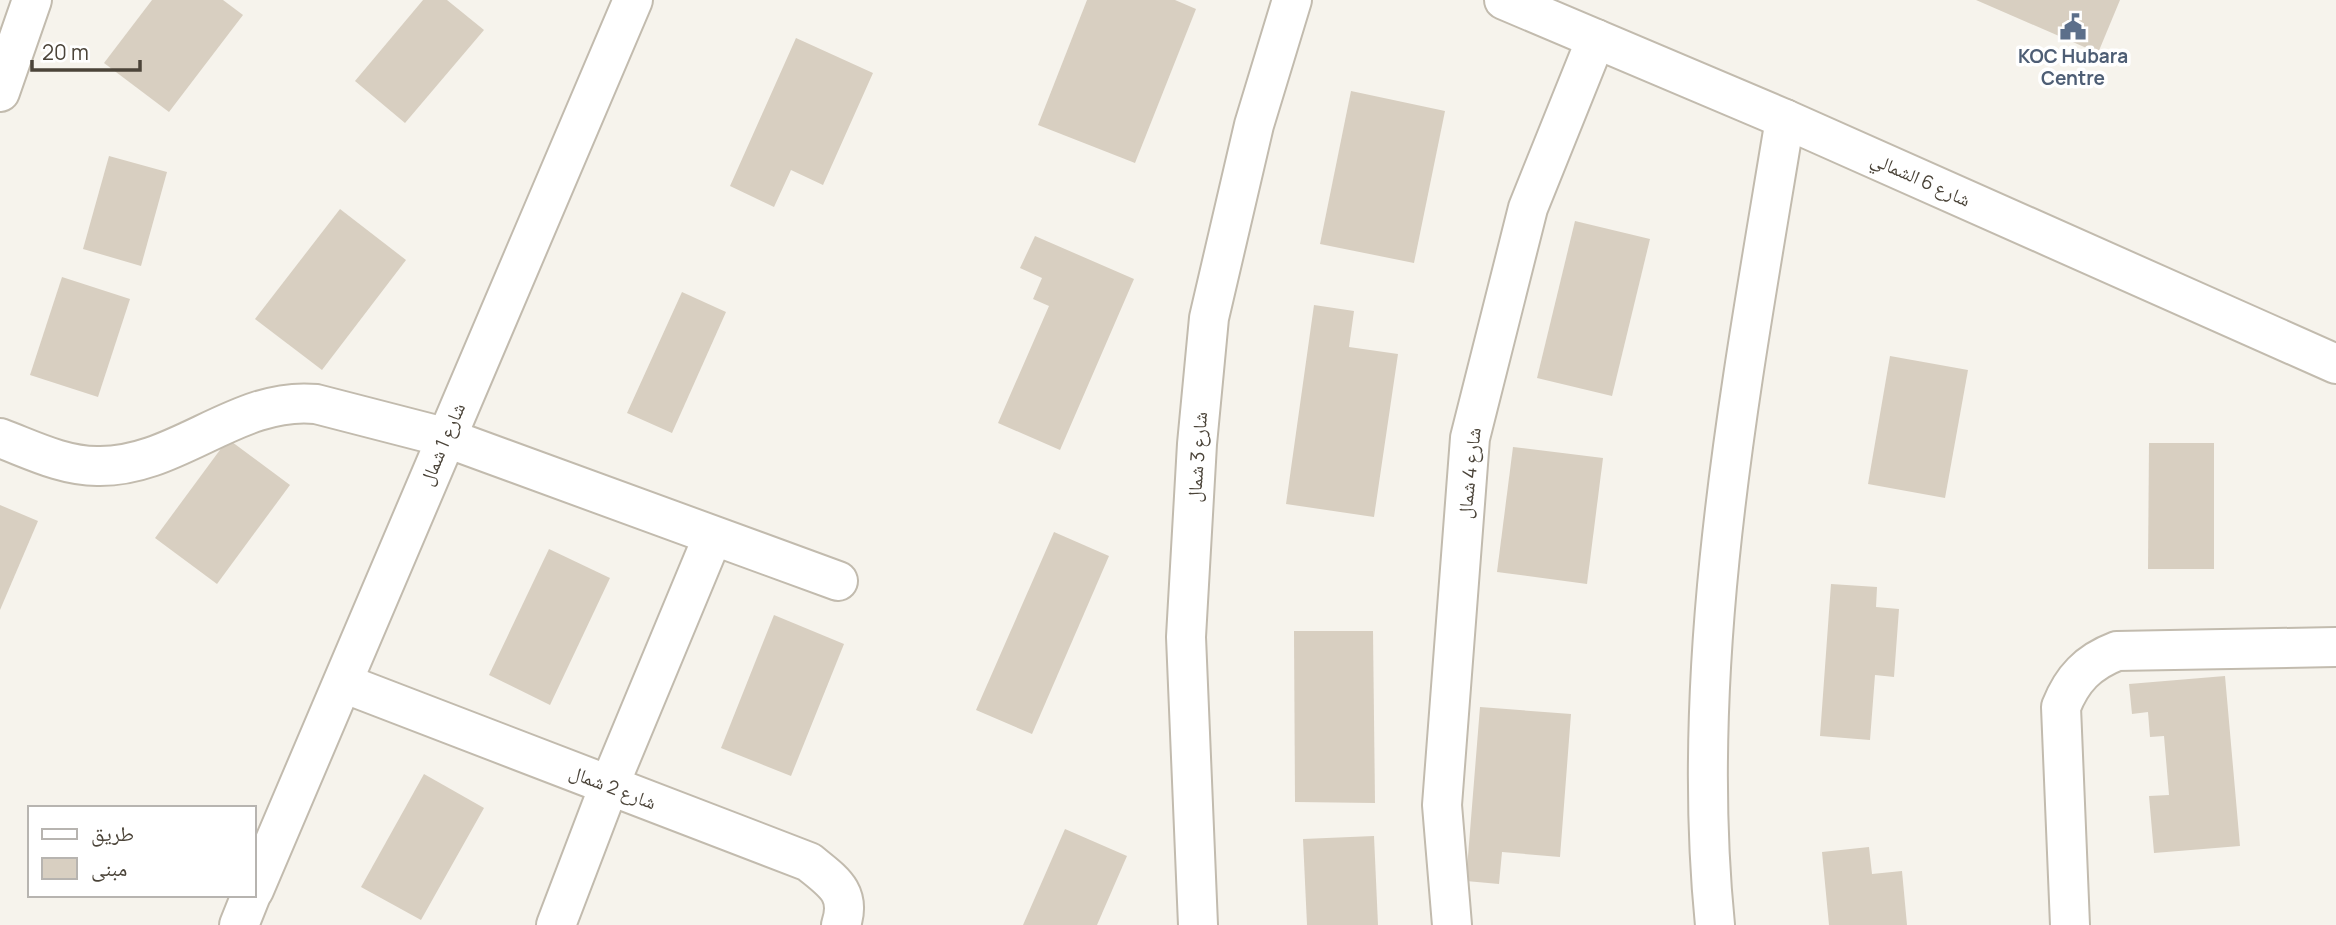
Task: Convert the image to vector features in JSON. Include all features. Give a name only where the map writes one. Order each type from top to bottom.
[{"type":"street","points":[[0,92],[32,0]]},
{"type":"street","name":"شارع 3 شمال","points":[[1198,925],[1186,637],[1197,444],[1209,318],[1254,125],[1292,0]]},
{"type":"street","name":"شارع 6 الشمالي","points":[[1504,0],[1785,119],[2336,364]]},
{"type":"street","name":"شارع 1 شمال","points":[[256,885],[627,2]]},
{"type":"street","name":"شارع 4 شمال","points":[[1452,925],[1442,805],[1470,438],[1528,208],[1597,39]]},
{"type":"street","points":[[1715,925],[1710,874],[1707,714],[1733,436],[1785,119]]},
{"type":"street","points":[[0,438],[64,463],[97,466],[130,464],[161,455],[262,410],[297,402],[444,437],[838,581]]},
{"type":"street","points":[[555,925],[609,786],[713,536]]},
{"type":"street","points":[[2070,925],[2062,708],[2076,678],[2102,657],[2117,651],[2336,647]]},
{"type":"street","name":"شارع 2 شمال","points":[[343,683],[808,862],[838,887],[846,909],[841,925]]},
{"type":"street","points":[[239,925],[250,897]]},
{"type":"building","points":[[152,0],[223,0],[243,15],[169,112],[104,63]]},
{"type":"building","points":[[423,0],[447,0],[484,30],[405,123],[355,81]]},
{"type":"building","points":[[1087,0],[1175,0],[1196,9],[1135,163],[1038,125]]},
{"type":"building","name":"KOC Hubara Centre","points":[[1976,0],[2120,0],[2098,53]]},
{"type":"building","points":[[796,38],[873,73],[823,185],[791,170],[774,207],[730,186]]},
{"type":"building","points":[[1351,91],[1445,111],[1414,263],[1320,244]]},
{"type":"building","points":[[109,156],[167,172],[141,266],[83,249]]},
{"type":"building","points":[[340,209],[406,260],[322,370],[255,319]]},
{"type":"building","points":[[1575,221],[1650,239],[1612,396],[1537,378]]},
{"type":"building","points":[[1035,236],[1134,279],[1060,450],[998,423],[1049,306],[1033,299],[1042,278],[1020,268]]},
{"type":"building","points":[[62,277],[130,299],[98,397],[30,375]]},
{"type":"building","points":[[682,292],[726,312],[672,433],[627,413]]},
{"type":"building","points":[[1314,305],[1354,311],[1349,347],[1398,354],[1374,517],[1286,504]]},
{"type":"building","points":[[1890,356],[1968,370],[1945,498],[1868,484]]},
{"type":"building","points":[[228,439],[290,485],[217,584],[155,538]]},
{"type":"building","points":[[2149,443],[2214,443],[2214,569],[2148,569]]},
{"type":"building","points":[[1513,447],[1603,458],[1587,584],[1497,572]]},
{"type":"building","points":[[0,505],[38,521],[0,610]]},
{"type":"building","points":[[1054,532],[1109,556],[1032,734],[976,710]]},
{"type":"building","points":[[549,549],[610,578],[550,705],[489,675]]},
{"type":"building","points":[[1831,584],[1877,587],[1876,607],[1899,609],[1894,677],[1875,675],[1870,740],[1820,736]]},
{"type":"building","points":[[774,615],[844,644],[791,776],[721,748]]},
{"type":"building","points":[[1294,631],[1373,631],[1375,803],[1295,802]]},
{"type":"building","points":[[2225,676],[2240,846],[2154,853],[2149,796],[2169,795],[2164,736],[2150,737],[2148,712],[2132,714],[2129,684]]},
{"type":"building","points":[[1480,707],[1571,714],[1560,857],[1502,852],[1499,884],[1466,881]]},
{"type":"building","points":[[424,774],[484,808],[421,920],[361,887]]},
{"type":"building","points":[[1065,829],[1127,856],[1097,925],[1023,925]]},
{"type":"building","points":[[1374,836],[1378,925],[1307,925],[1303,839]]},
{"type":"building","points":[[1869,847],[1872,874],[1902,871],[1907,925],[1829,925],[1822,852]]},
{"type":"place","name":"KOC Hubara Centre","points":[[2073,27]]}]
